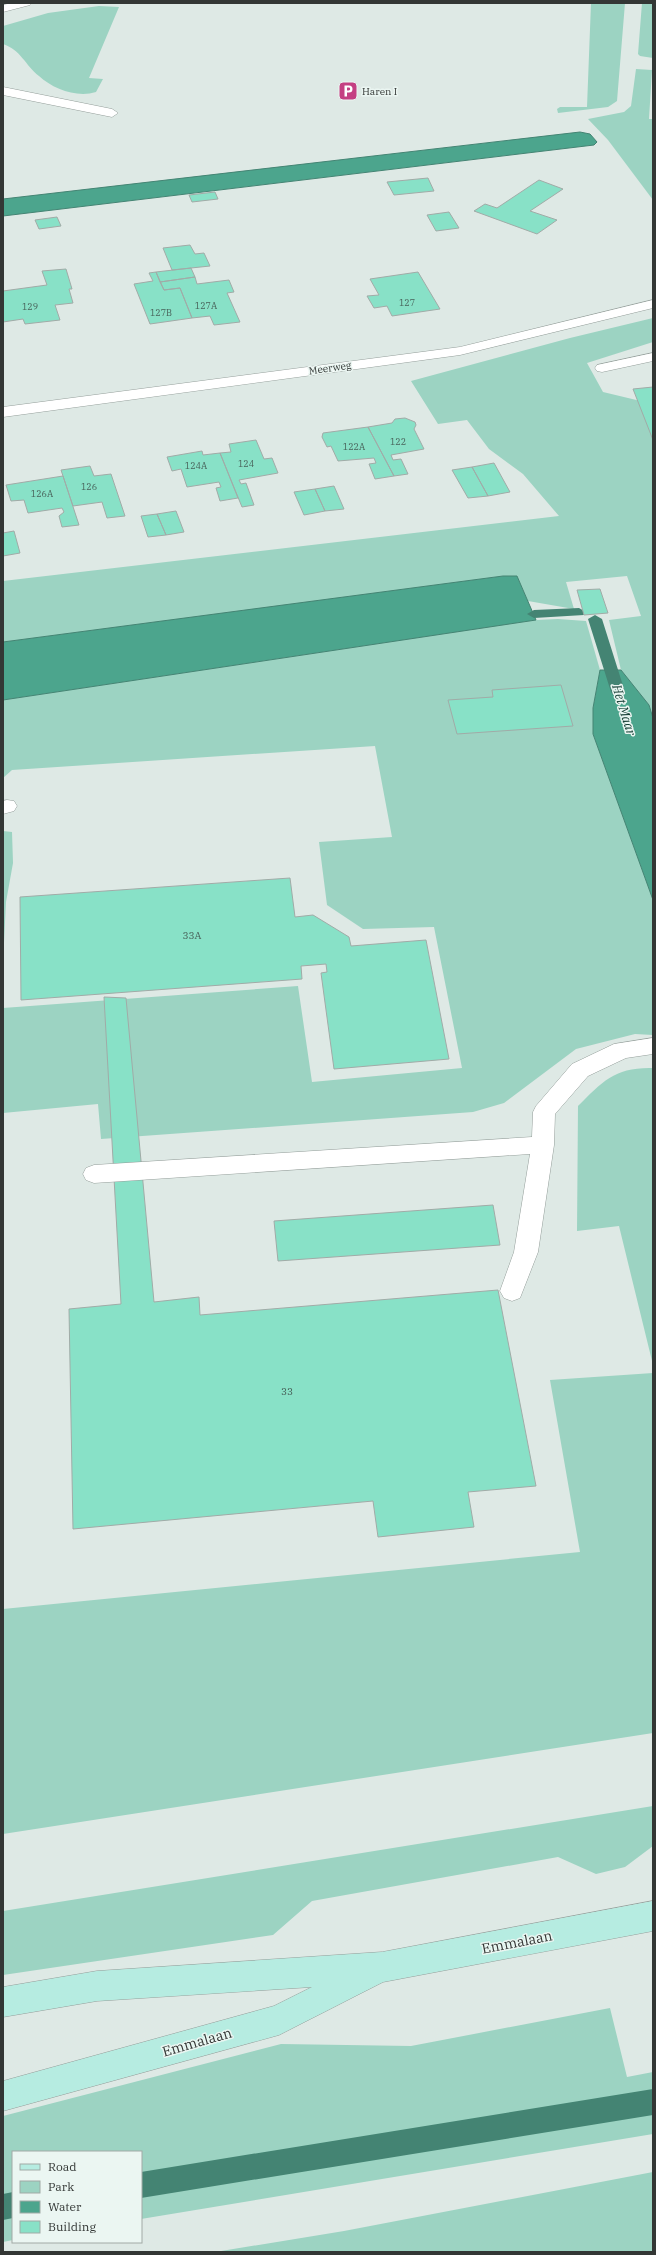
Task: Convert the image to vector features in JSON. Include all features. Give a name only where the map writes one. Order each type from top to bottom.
[{"type":"main road","name":"Emmalaan","points":[[3,2002],[97,1986],[382,1967],[653,1916]]},
{"type":"main road","name":"Emmalaan","points":[[3,2096],[279,2020],[382,1967]]},
{"type":"street","points":[[3,9],[26,3]]},
{"type":"street","points":[[3,90],[112,113]]},
{"type":"street","name":"Meerweg","points":[[3,412],[460,351],[653,304]]},
{"type":"street","points":[[602,368],[653,357]]},
{"type":"street","points":[[512,1291],[526,1252],[543,1145],[544,1112],[580,1070],[622,1050],[653,1046]]},
{"type":"street","points":[[94,1174],[543,1145]]},
{"type":"green space","points":[[591,3],[625,3],[617,101],[608,107],[558,113],[557,109],[560,107],[587,107]]},
{"type":"green space","points":[[642,3],[653,3],[653,58],[640,56],[638,54]]},
{"type":"green space","points":[[99,6],[119,7],[89,78],[103,79],[96,92],[89,94],[73,93],[51,85],[34,72],[19,54],[3,44],[3,26],[48,13]]},
{"type":"green space","points":[[636,69],[652,70],[649,119],[653,119],[653,200],[608,140],[588,119],[624,112],[631,106]]},
{"type":"green space","points":[[653,318],[653,342],[587,363],[603,392],[653,404],[653,718],[649,705],[621,670],[609,620],[641,616],[627,576],[566,582],[574,609],[528,601],[517,576],[503,576],[3,642],[3,581],[559,516],[523,474],[489,449],[467,420],[438,424],[411,381],[570,338]]},
{"type":"green space","points":[[558,619],[586,621],[600,670],[593,708],[593,734],[653,900],[653,1035],[635,1034],[576,1049],[504,1103],[473,1112],[101,1139],[98,1104],[3,1113],[3,1008],[298,986],[312,1082],[462,1068],[434,927],[363,929],[327,905],[319,842],[392,837],[375,746],[12,770],[3,778],[3,700],[536,620]]},
{"type":"green space","points":[[3,831],[12,832],[13,863],[6,902],[3,963]]},
{"type":"green space","points":[[653,1068],[653,1365],[619,1226],[577,1231],[578,1106],[595,1089],[611,1077],[629,1070]]},
{"type":"green space","points":[[653,1373],[653,1733],[3,1834],[3,1609],[580,1552],[550,1380]]},
{"type":"green space","points":[[653,1806],[653,1846],[625,1867],[596,1874],[558,1857],[312,1901],[273,1935],[3,1975],[3,1911]]},
{"type":"green space","points":[[610,2008],[627,2077],[653,2072],[653,2134],[142,2219],[142,2151],[12,2151],[12,2240],[3,2242],[3,2116],[281,2044],[411,2046]]},
{"type":"green space","points":[[653,2172],[653,2252],[215,2252],[344,2231]]},
{"type":"water","points":[[580,132],[590,134],[597,142],[594,145],[3,216],[3,199]]},
{"type":"water","points":[[503,576],[517,576],[536,620],[3,700],[3,642]]},
{"type":"water","points":[[600,670],[621,670],[649,705],[653,718],[653,900],[593,734],[593,708]]},
{"type":"building","points":[[428,178],[434,191],[394,195],[387,182]]},
{"type":"building","points":[[539,180],[563,189],[530,211],[557,220],[537,234],[474,211],[485,204],[497,208]]},
{"type":"building","points":[[215,192],[218,199],[192,202],[189,195]]},
{"type":"building","points":[[449,212],[459,228],[436,231],[427,215]]},
{"type":"building","points":[[57,217],[61,226],[39,229],[35,220]]},
{"type":"building","points":[[190,245],[195,254],[204,253],[210,266],[172,270],[163,248]]},
{"type":"building","points":[[191,268],[195,277],[160,282],[156,272]]},
{"type":"building","points":[[66,269],[72,289],[69,289],[73,303],[55,305],[60,320],[25,324],[23,319],[3,322],[3,291],[47,285],[42,271]]},
{"type":"building","points":[[156,272],[164,290],[180,288],[192,318],[150,324],[134,284],[153,281],[149,273]]},
{"type":"building","points":[[418,272],[440,309],[392,316],[387,306],[374,308],[367,296],[379,295],[370,279]]},
{"type":"building","points":[[195,277],[197,284],[229,280],[234,292],[227,293],[240,322],[214,325],[210,316],[192,318],[180,288],[164,290],[160,282]]},
{"type":"building","points":[[653,387],[653,440],[633,389]]},
{"type":"building","points":[[405,418],[415,422],[416,425],[414,429],[424,449],[391,455],[393,460],[401,459],[408,474],[394,476],[368,427],[392,423],[395,419]]},
{"type":"building","points":[[368,427],[394,476],[375,479],[369,464],[376,463],[374,458],[338,461],[331,446],[327,447],[322,437],[323,433]]},
{"type":"building","points":[[256,440],[264,459],[272,458],[278,473],[239,480],[241,484],[246,483],[254,505],[242,507],[220,453],[231,452],[229,444]]},
{"type":"building","points":[[202,451],[203,455],[220,453],[238,498],[220,501],[216,488],[221,487],[219,482],[187,487],[181,469],[172,471],[167,457]]},
{"type":"building","points":[[494,463],[510,492],[488,496],[472,467]]},
{"type":"building","points":[[90,466],[94,476],[111,474],[125,516],[107,518],[102,502],[73,506],[61,470]]},
{"type":"building","points":[[472,467],[488,496],[468,498],[452,470]]},
{"type":"building","points":[[63,476],[79,525],[62,527],[59,516],[64,512],[62,508],[28,513],[24,500],[11,501],[6,485]]},
{"type":"building","points":[[334,486],[344,509],[325,511],[315,489]]},
{"type":"building","points":[[315,489],[325,511],[304,515],[294,492]]},
{"type":"building","points":[[176,511],[184,532],[166,535],[157,514]]},
{"type":"building","points":[[157,514],[166,535],[148,537],[141,516]]},
{"type":"building","points":[[14,531],[20,553],[3,556],[3,533]]},
{"type":"building","points":[[600,589],[608,613],[584,615],[577,590]]},
{"type":"building","points":[[561,685],[573,726],[457,734],[448,700],[493,697],[492,690]]},
{"type":"building","points":[[290,878],[295,917],[313,915],[349,937],[351,946],[426,940],[449,1059],[334,1069],[321,973],[327,972],[326,964],[301,966],[302,979],[21,1000],[20,897]]},
{"type":"building","points":[[104,997],[126,998],[154,1302],[199,1297],[200,1315],[498,1290],[536,1486],[468,1492],[474,1527],[378,1537],[373,1501],[73,1529],[69,1309],[121,1304]]},
{"type":"building","points":[[493,1205],[500,1245],[278,1261],[274,1221]]},
{"type":"waterway","points":[[534,614],[579,612]]},
{"type":"waterway","name":"Het Maar","points":[[595,619],[618,692]]},
{"type":"waterway","points":[[142,2185],[653,2102]]},
{"type":"waterway","points":[[3,2207],[12,2205]]},
{"type":"place","name":"Haren I","points":[[348,91]]}]
